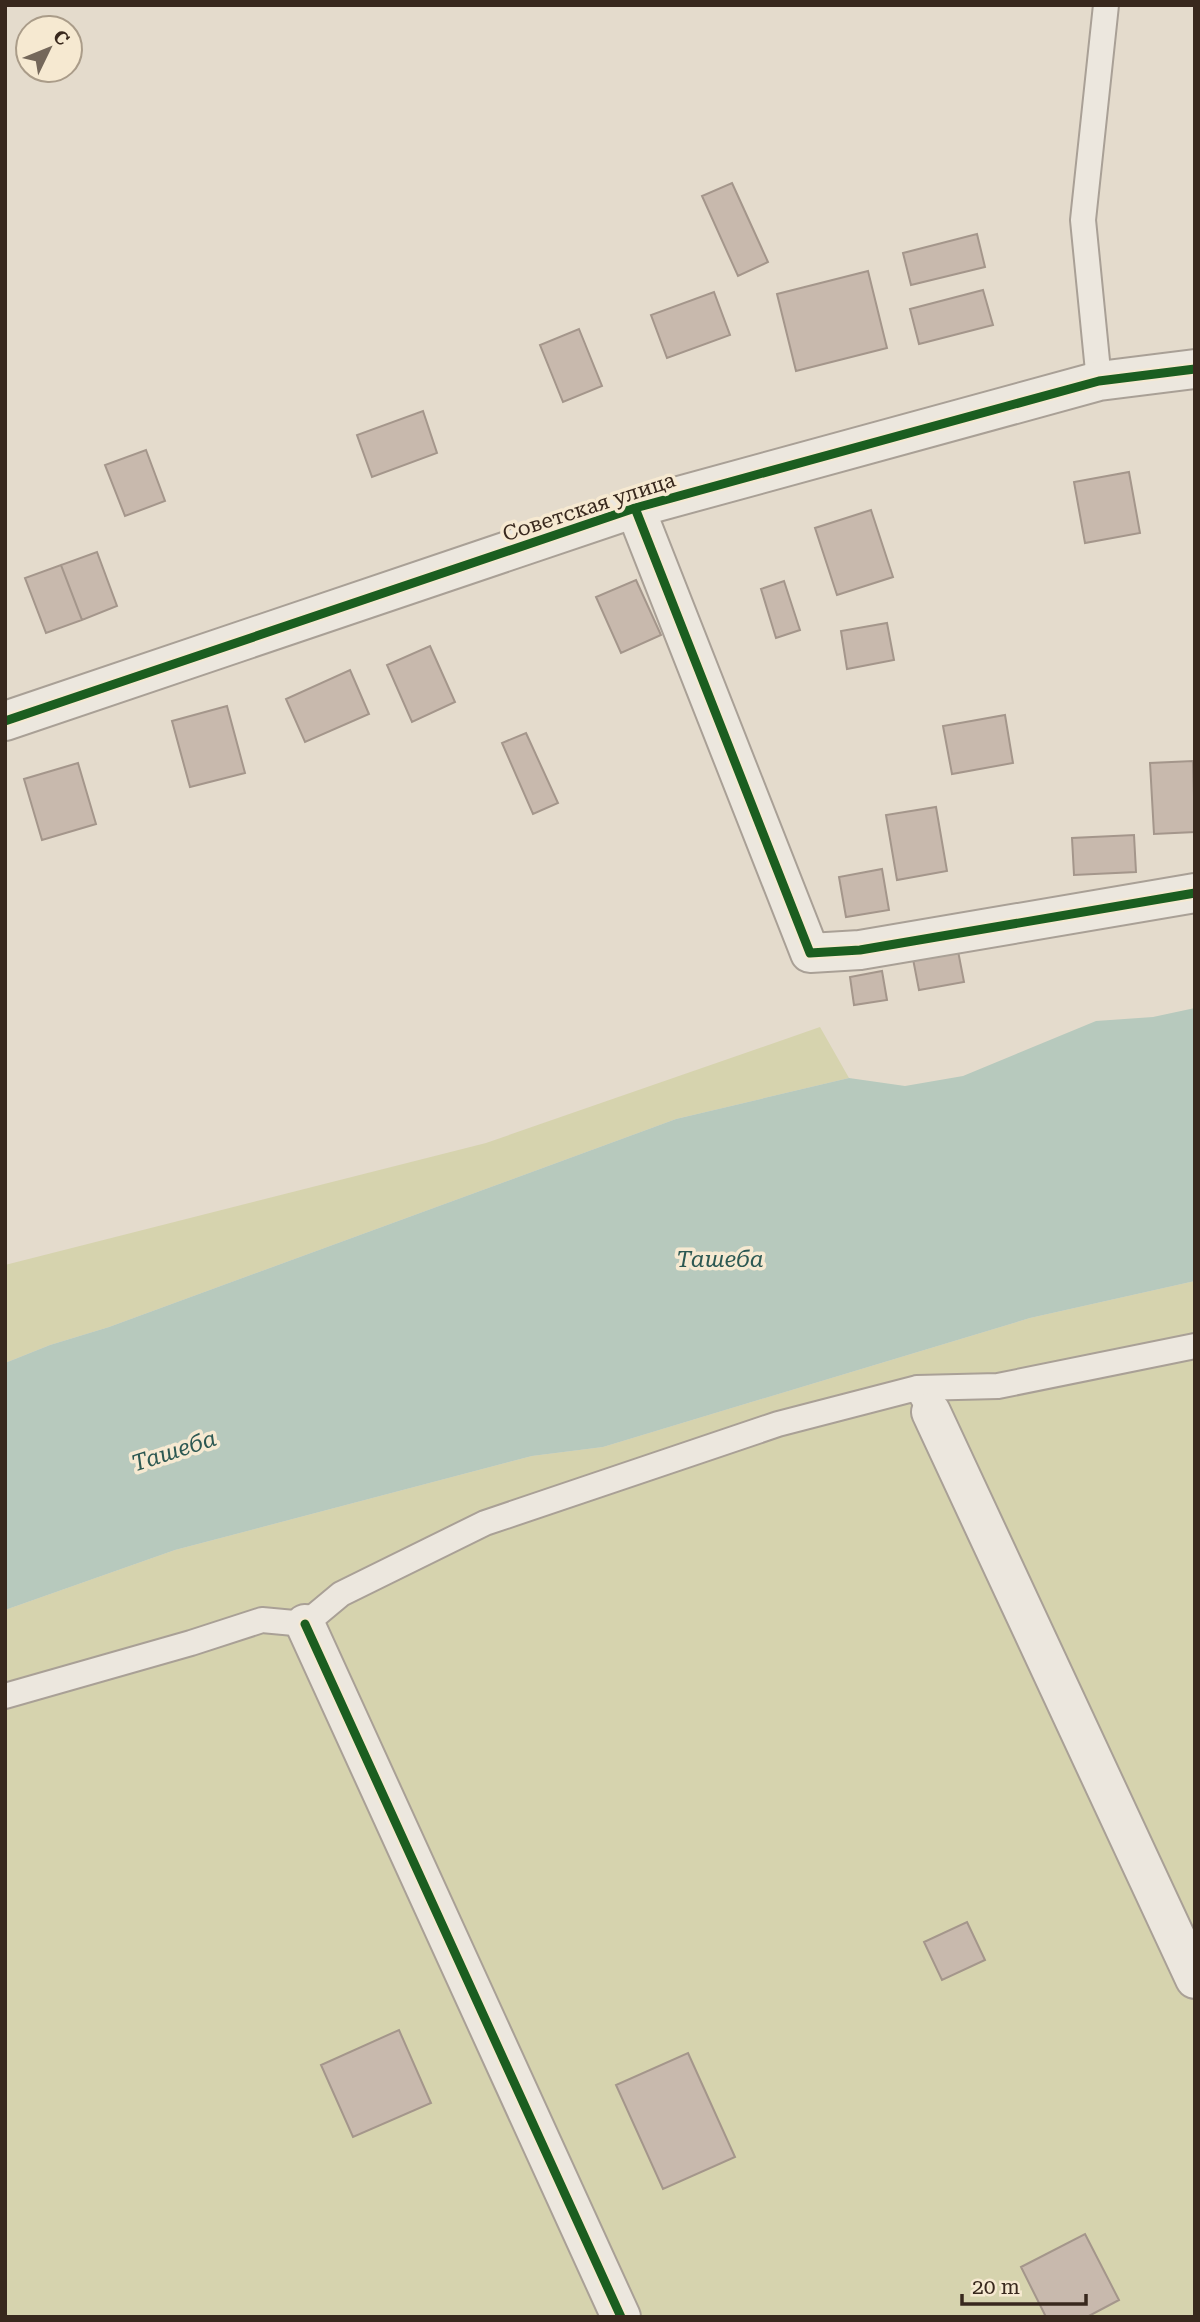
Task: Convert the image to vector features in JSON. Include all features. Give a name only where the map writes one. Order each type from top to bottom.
[{"type":"street","name":"Советская улица","points":[[5,721],[635,508],[1099,381],[1195,369]]},
{"type":"street","points":[[635,508],[810,953],[860,950],[1195,893]]},
{"type":"street","points":[[924,1400],[1195,1979]]},
{"type":"street","points":[[305,1625],[621,2317]]},
{"type":"lane","points":[[1099,381],[1083,220],[1106,5]]},
{"type":"lane","points":[[5,1696],[191,1643],[262,1619],[305,1625],[341,1594],[485,1522],[778,1424],[924,1400],[1195,1346]]},
{"type":"shaded area","points":[[820,1027],[849,1078],[676,1119],[5,1363],[5,1265],[486,1143]]},
{"type":"shaded area","points":[[1195,1281],[1195,2317],[5,2317],[5,1610],[175,1550],[532,1456],[603,1447],[1030,1318]]},
{"type":"water","name":"Ташеба","points":[[1195,1008],[1195,1281],[1030,1318],[603,1447],[532,1456],[175,1550],[5,1610],[5,1363],[676,1119],[849,1078],[905,1086],[963,1076],[1096,1021],[1153,1017]]},
{"type":"building","points":[[732,183],[768,262],[738,276],[702,196]]},
{"type":"building","points":[[977,234],[985,267],[911,285],[903,253]]},
{"type":"building","points":[[868,271],[887,348],[796,371],[777,294]]},
{"type":"building","points":[[983,290],[993,325],[919,344],[910,309]]},
{"type":"building","points":[[714,292],[730,335],[667,358],[651,315]]},
{"type":"building","points":[[579,329],[602,386],[563,402],[540,345]]},
{"type":"building","points":[[423,411],[437,453],[372,477],[357,435]]},
{"type":"building","points":[[146,450],[165,501],[125,516],[105,465]]},
{"type":"building","points":[[1129,472],[1140,533],[1085,543],[1074,482]]},
{"type":"building","points":[[871,510],[893,577],[837,595],[815,528]]},
{"type":"building","points":[[97,552],[117,606],[82,620],[61,565]]},
{"type":"building","points":[[61,565],[82,620],[46,633],[25,578]]},
{"type":"building","points":[[636,580],[661,635],[621,653],[596,597]]},
{"type":"building","points":[[784,581],[800,630],[776,638],[761,589]]},
{"type":"building","points":[[887,623],[894,660],[847,669],[841,631]]},
{"type":"building","points":[[430,646],[455,702],[412,722],[387,665]]},
{"type":"building","points":[[350,670],[369,714],[305,742],[286,699]]},
{"type":"building","points":[[227,706],[245,773],[190,787],[172,721]]},
{"type":"building","points":[[1005,715],[1013,763],[952,774],[943,726]]},
{"type":"building","points":[[526,733],[558,803],[533,814],[502,743]]},
{"type":"building","points":[[1193,761],[1195,832],[1154,834],[1150,763]]},
{"type":"building","points":[[78,763],[96,824],[42,840],[24,779]]},
{"type":"building","points":[[936,807],[947,871],[897,880],[886,815]]},
{"type":"building","points":[[1134,835],[1136,872],[1074,875],[1072,838]]},
{"type":"building","points":[[882,869],[889,910],[846,917],[839,877]]},
{"type":"building","points":[[958,951],[964,982],[919,990],[913,959]]},
{"type":"building","points":[[882,971],[887,1000],[854,1005],[850,977]]},
{"type":"building","points":[[967,1922],[985,1960],[942,1980],[924,1942]]},
{"type":"building","points":[[399,2030],[431,2103],[353,2137],[321,2065]]},
{"type":"building","points":[[688,2053],[735,2157],[663,2189],[616,2085]]},
{"type":"building","points":[[1085,2234],[1119,2300],[1087,2317],[1046,2317],[1021,2267]]},
{"type":"cycle path","points":[[5,721],[635,508],[1099,381],[1195,369]]},
{"type":"cycle path","points":[[635,508],[810,953],[860,950],[1195,893]]},
{"type":"cycle path","points":[[305,1624],[621,2317]]}]
